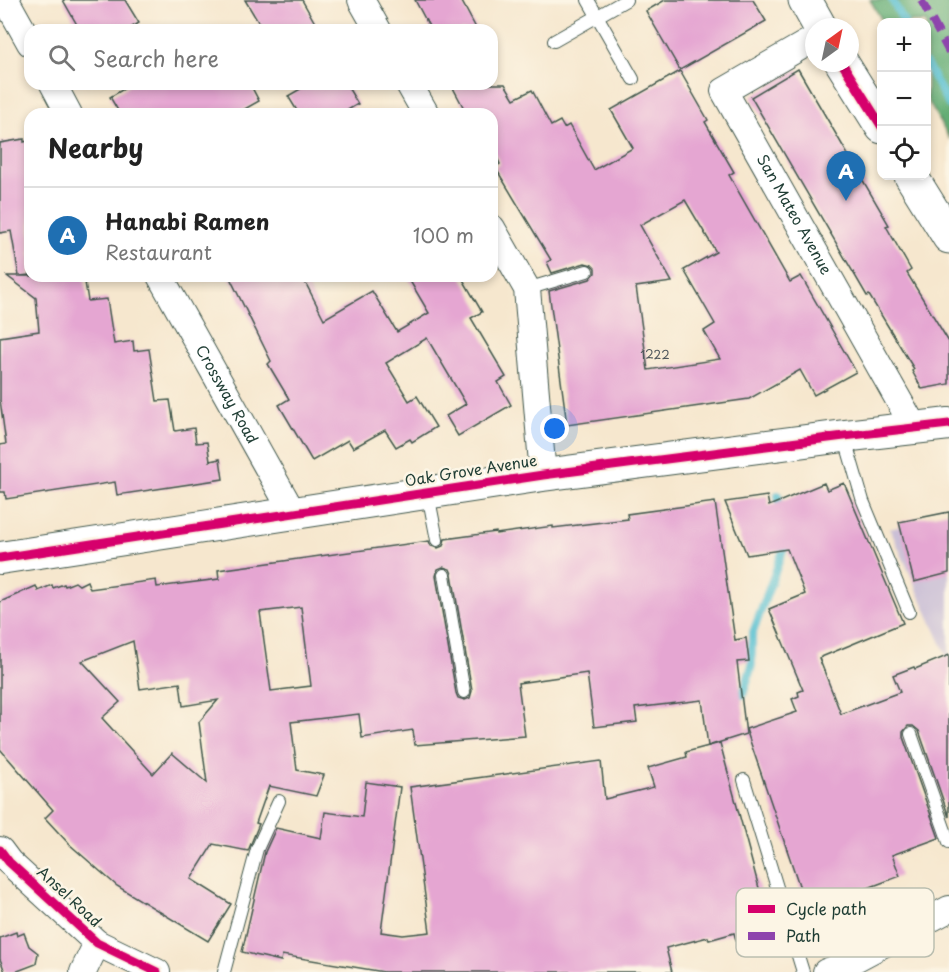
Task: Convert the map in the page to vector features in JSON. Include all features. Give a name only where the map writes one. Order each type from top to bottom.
[{"type":"main road","points":[[805,0],[815,18]]},
{"type":"main road","points":[[848,72],[881,126]]},
{"type":"main road","points":[[913,180],[949,237]]},
{"type":"street","points":[[6,0],[24,32]]},
{"type":"street","points":[[360,0],[374,24]]},
{"type":"street","name":"San Mateo Avenue","points":[[805,44],[724,91],[915,429]]},
{"type":"street","points":[[56,90],[66,108]]},
{"type":"street","points":[[412,90],[423,108]]},
{"type":"street","points":[[498,238],[527,289],[543,475]]},
{"type":"street","name":"Crossway Road","points":[[163,282],[293,513]]},
{"type":"street","name":"Oak Grove Avenue","points":[[0,558],[543,475],[949,424]]},
{"type":"street","name":"Ansel Road","points":[[0,850],[9,862],[97,943],[157,972]]},
{"type":"street","points":[[934,917],[949,909]]},
{"type":"street","name":"Ansel Road","points":[[82,972],[97,943]]},
{"type":"street","points":[[826,972],[859,957]]},
{"type":"lane","points":[[588,0],[633,79]]},
{"type":"lane","points":[[554,41],[626,0]]},
{"type":"lane","points":[[527,289],[587,271]]},
{"type":"lane","points":[[844,436],[863,501],[909,612]]},
{"type":"lane","points":[[428,493],[437,540]]},
{"type":"lane","points":[[444,574],[464,692]]},
{"type":"lane","points":[[911,734],[949,842]]},
{"type":"lane","points":[[744,780],[777,888]]},
{"type":"lane","points":[[224,972],[257,849],[279,801]]},
{"type":"lane","points":[[798,957],[803,972]]},
{"type":"shaded area","points":[[949,515],[949,661],[890,529]]},
{"type":"green space","points":[[870,0],[949,0],[949,138],[931,106],[931,18],[881,18]]},
{"type":"building","points":[[63,0],[125,0],[139,23],[137,24],[77,24]]},
{"type":"building","points":[[245,0],[302,0],[316,24],[259,24]]},
{"type":"building","points":[[415,0],[461,0],[474,24],[428,24]]},
{"type":"building","points":[[665,0],[753,0],[766,21],[680,70],[646,11]]},
{"type":"building","points":[[798,69],[889,225],[886,226],[911,270],[907,273],[949,342],[949,384],[922,389],[912,371],[914,369],[869,295],[867,296],[751,97]]},
{"type":"building","points":[[680,71],[708,120],[705,122],[734,172],[729,175],[790,282],[801,276],[856,372],[814,395],[800,370],[749,399],[567,425],[549,291],[590,279],[595,273],[595,268],[585,263],[552,273],[547,262],[551,260],[498,172],[500,164],[498,160],[498,108],[464,108],[454,90],[498,90],[498,84],[505,84],[514,99],[532,90],[551,126],[560,121],[564,128],[569,125],[594,170],[633,148],[611,110]],"holes":[[[685,200],[716,252],[684,270],[715,324],[704,331],[720,359],[648,370],[636,287],[672,282],[640,225]]]},
{"type":"building","points":[[122,90],[253,90],[259,101],[247,108],[116,108],[110,97]]},
{"type":"building","points":[[298,90],[350,90],[358,104],[351,108],[295,108],[288,96]]},
{"type":"building","points":[[24,139],[24,276],[20,276],[24,276],[24,282],[85,282],[88,301],[107,299],[114,344],[133,341],[134,351],[149,349],[157,401],[170,400],[175,431],[194,428],[196,443],[207,442],[210,461],[220,459],[223,479],[117,495],[115,482],[6,499],[5,492],[0,492],[0,445],[6,444],[0,400],[0,337],[39,331],[36,298],[7,276],[19,276],[11,231],[0,233],[0,143]]},
{"type":"building","points":[[232,282],[305,282],[324,319],[372,291],[397,332],[429,313],[411,282],[464,282],[482,312],[471,318],[506,377],[498,382],[511,405],[458,436],[446,416],[466,404],[427,338],[386,363],[409,401],[417,396],[436,427],[412,442],[410,439],[396,447],[385,430],[353,448],[348,440],[312,461],[279,405],[289,399],[268,364],[271,361]]},
{"type":"building","points":[[824,483],[827,490],[844,483],[903,623],[819,658],[841,714],[900,692],[893,675],[949,655],[949,817],[919,731],[913,726],[908,726],[903,732],[903,737],[939,838],[892,855],[900,876],[868,888],[800,888],[746,729],[797,712],[792,699],[799,696],[798,692],[803,690],[769,609],[805,594],[787,549],[747,555],[725,502],[767,496],[769,506]]},
{"type":"building","points":[[715,502],[735,640],[746,638],[749,661],[737,662],[746,734],[708,746],[702,700],[635,708],[637,722],[594,727],[587,673],[518,683],[525,736],[415,745],[413,730],[362,738],[359,714],[291,722],[297,770],[324,775],[316,796],[269,786],[256,823],[259,824],[248,851],[213,844],[191,879],[231,904],[208,941],[117,886],[69,844],[45,818],[53,810],[0,749],[0,602],[36,586],[38,591],[52,585],[53,588],[75,582],[79,585],[87,581],[90,589],[156,580],[157,587],[219,579],[218,570],[429,541],[431,546],[438,548],[443,546],[445,539],[628,519],[627,514]],"holes":[[[443,567],[450,569],[452,574],[472,691],[470,698],[465,700],[458,698],[456,693],[436,576],[438,569]],[[301,607],[311,686],[271,691],[260,612]],[[133,641],[140,689],[180,683],[183,706],[218,700],[199,722],[207,783],[172,753],[153,774],[102,718],[120,702],[82,661]]]},
{"type":"building","points":[[949,512],[949,573],[914,582],[899,522]]},
{"type":"building","points":[[720,743],[759,888],[736,888],[736,940],[734,933],[666,948],[672,972],[384,972],[282,955],[281,961],[242,952],[265,852],[276,828],[321,838],[325,812],[362,817],[366,782],[400,787],[381,932],[403,935],[430,932],[410,787],[601,761],[605,799],[654,787],[648,768],[687,757],[686,752]]},
{"type":"building","points":[[16,932],[17,936],[24,933],[29,946],[38,953],[36,964],[15,972],[5,972],[0,959],[0,938]]},
{"type":"waterway","points":[[892,0],[902,18]]},
{"type":"waterway","points":[[930,72],[949,105]]},
{"type":"waterway","points":[[778,495],[780,509]]},
{"type":"waterway","points":[[743,695],[752,665],[752,635],[786,542]]},
{"type":"marked path","points":[[921,0],[949,52]]},
{"type":"cycle path","points":[[848,72],[881,126]]},
{"type":"cycle path","points":[[0,558],[543,475],[949,424]]},
{"type":"cycle path","points":[[0,850],[9,862],[97,943],[157,972]]},
{"type":"place","name":"Hanabi Ramen","points":[[846,201]]}]
